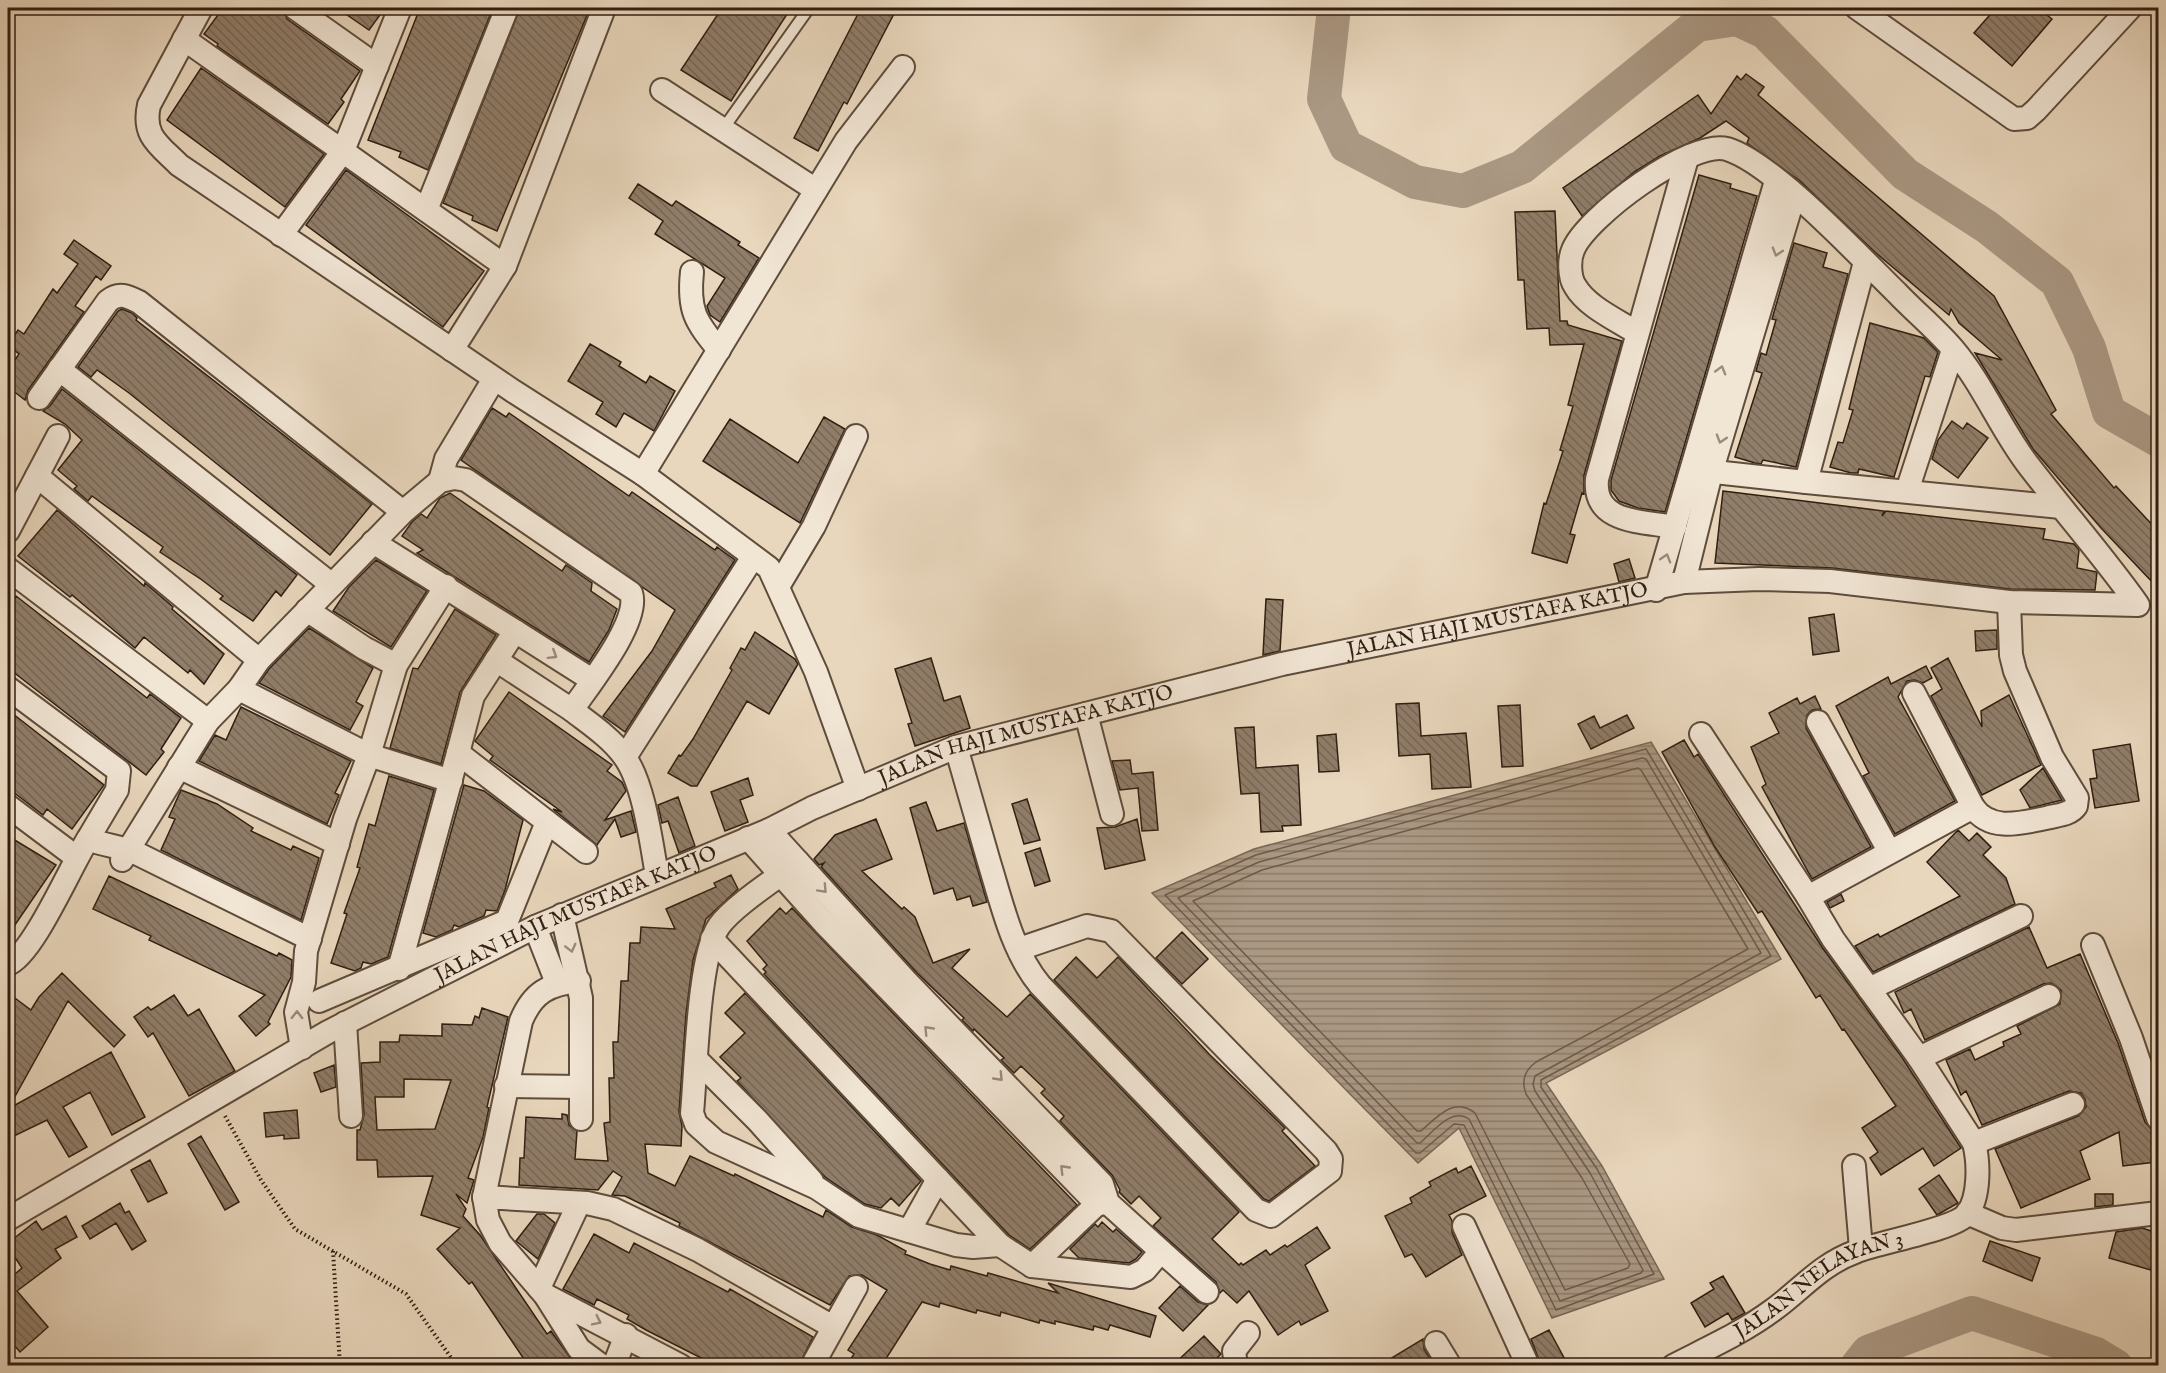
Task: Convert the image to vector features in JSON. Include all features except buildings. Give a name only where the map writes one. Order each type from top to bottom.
[{"type":"street","points":[[201,8],[149,105],[145,122],[152,138],[179,165],[494,379],[643,474],[769,568],[779,585],[816,672],[858,789]]},
{"type":"street","points":[[295,8],[377,66]]},
{"type":"street","points":[[281,235],[343,152],[400,8]]},
{"type":"street","points":[[426,210],[507,8]]},
{"type":"street","points":[[452,350],[505,266],[604,8]]},
{"type":"street","points":[[1857,8],[2002,112],[2014,118],[2026,118],[2130,8]]},
{"type":"street","points":[[184,39],[505,266]]},
{"type":"street","points":[[643,474],[846,141],[903,67]]},
{"type":"street","points":[[662,90],[816,190]]},
{"type":"street","name":"JALAN HAJI MUSTAFA KATJO","points":[[1637,333],[1585,299],[1573,285],[1570,267],[1572,251],[1590,225],[1655,172],[1714,147],[1726,149],[1744,157],[1794,196],[1865,262],[1953,350],[2026,463],[2061,507],[2148,603]]},
{"type":"street","points":[[1675,527],[1611,515],[1595,494],[1597,479],[1687,158]]},
{"type":"street","points":[[1684,582],[1701,471],[1776,181]]},
{"type":"street","points":[[1656,590],[1675,527],[1701,471],[1794,196]]},
{"type":"street","points":[[1806,482],[1865,262]]},
{"type":"street","points":[[692,272],[689,299],[697,324],[719,350]]},
{"type":"street","points":[[39,398],[108,301],[114,296],[129,298],[404,512]]},
{"type":"street","points":[[1907,491],[1953,350]]},
{"type":"street","points":[[59,369],[332,585]]},
{"type":"street","points":[[440,481],[446,459],[494,379]]},
{"type":"street","points":[[8,531],[58,435]]},
{"type":"street","points":[[779,585],[814,526],[856,436]]},
{"type":"street","points":[[1701,471],[2061,507]]},
{"type":"street","points":[[37,476],[259,660]]},
{"type":"street","points":[[8,964],[17,958],[51,909],[178,767],[208,721],[239,689],[259,660],[373,542],[440,481],[454,478],[466,480],[632,593],[634,600],[629,620],[572,710]]},
{"type":"street","points":[[373,542],[592,680]]},
{"type":"street","points":[[625,757],[753,557]]},
{"type":"street","points":[[8,569],[208,721]]},
{"type":"street","name":"JALAN HAJI MUSTAFA KATJO","points":[[8,1219],[336,1028],[535,927],[769,830],[956,747],[1331,653],[1656,590],[1684,582],[1759,579],[1830,581],[2009,602],[2148,603]]},
{"type":"street","points":[[302,1048],[296,1012],[304,982],[308,945],[338,844],[369,755],[396,665],[446,586]]},
{"type":"street","points":[[1914,693],[1973,807],[1985,820],[2015,824],[2069,813],[2078,802],[2052,758],[2015,671],[2011,655],[2009,602]]},
{"type":"street","points":[[307,610],[364,648],[396,665]]},
{"type":"street","points":[[399,969],[473,696],[515,631]]},
{"type":"street","points":[[496,660],[572,710],[611,740],[625,757],[646,814],[657,875]]},
{"type":"street","points":[[8,688],[119,771],[104,850]]},
{"type":"street","points":[[239,689],[369,755],[451,781]]},
{"type":"street","points":[[1086,714],[1112,814]]},
{"type":"street","points":[[1818,722],[1889,851]]},
{"type":"street","points":[[1701,734],[1833,939],[1919,1058],[1974,1143],[1978,1159],[1975,1192],[1967,1213],[2002,1228],[2016,1230],[2158,1213]]},
{"type":"street","points":[[956,747],[1004,912],[1019,949],[1031,974],[1040,985],[1256,1210],[1271,1216],[1330,1171],[1331,1159],[1326,1151],[1111,931],[1087,926],[1019,949]]},
{"type":"street","points":[[458,753],[586,852]]},
{"type":"street","points":[[178,767],[338,844]]},
{"type":"street","points":[[8,806],[308,945]]},
{"type":"street","points":[[1808,897],[1973,807]]},
{"type":"street","points":[[319,1000],[399,969],[509,919],[547,822]]},
{"type":"street","points":[[769,830],[824,923],[1102,1197],[1207,1292]]},
{"type":"street","points":[[748,838],[790,869]]},
{"type":"street","points":[[790,869],[730,914],[719,925],[712,939],[707,954],[692,1113],[696,1124],[703,1133],[734,1151],[818,1188],[859,1216],[956,1245],[973,1247],[1000,1245]]},
{"type":"street","points":[[562,915],[581,1087],[581,1119]]},
{"type":"street","points":[[1869,989],[2020,916]]},
{"type":"street","points":[[535,927],[568,982]]},
{"type":"street","points":[[712,939],[1000,1245],[1032,1266],[1131,1277],[1145,1270],[1161,1251]]},
{"type":"street","points":[[2093,945],[2131,1038],[2158,1118]]},
{"type":"street","points":[[304,982],[319,1000],[336,1028],[351,1116]]},
{"type":"street","points":[[568,982],[546,987],[526,1007],[520,1021],[484,1197],[492,1230],[542,1292],[579,1349],[602,1365]]},
{"type":"street","points":[[1919,1058],[2049,996]]},
{"type":"street","points":[[697,1060],[758,1120],[818,1188]]},
{"type":"street","points":[[506,1086],[581,1087]]},
{"type":"street","points":[[1974,1143],[2073,1104]]},
{"type":"street","points":[[1854,1166],[1861,1249]]},
{"type":"street","points":[[909,1231],[938,1179]]},
{"type":"street","points":[[484,1197],[579,1203],[613,1209],[698,1250],[833,1327]]},
{"type":"street","points":[[1032,1266],[1102,1197]]},
{"type":"street","points":[[542,1292],[579,1203]]},
{"type":"street","name":"JALAN NELAYAN 3","points":[[1673,1365],[1743,1331],[1776,1308],[1826,1264],[1861,1249],[1955,1223],[1967,1213]]},
{"type":"street","points":[[1464,1226],[1528,1365]]},
{"type":"street","points":[[812,1365],[856,1287]]},
{"type":"street","points":[[542,1292],[681,1365]]},
{"type":"street","points":[[1236,1365],[1234,1351],[1248,1333]]},
{"type":"street","points":[[614,1365],[626,1335]]},
{"type":"street","points":[[1436,1343],[1450,1365]]},
{"type":"lane","points":[[723,129],[809,8]]},
{"type":"path","points":[[215,1100],[261,1180],[295,1229],[406,1294],[457,1365]]},
{"type":"path","points":[[333,1250],[340,1365]]},
{"type":"water","points":[[1651,742],[1781,959],[1546,1083],[1602,1166],[1664,1279],[1552,1318],[1459,1128],[1418,1163],[1152,893],[1254,849]]},
{"type":"waterway","points":[[1334,8],[1324,99],[1346,146],[1415,182],[1463,191],[1522,167],[1697,25],[1737,19],[1765,32],[1905,174],[1987,227],[2057,282],[2089,348],[2109,412],[2158,440]]},
{"type":"waterway","points":[[1857,1366],[1868,1352],[1972,1313],[2096,1354],[2116,1366]]}]
